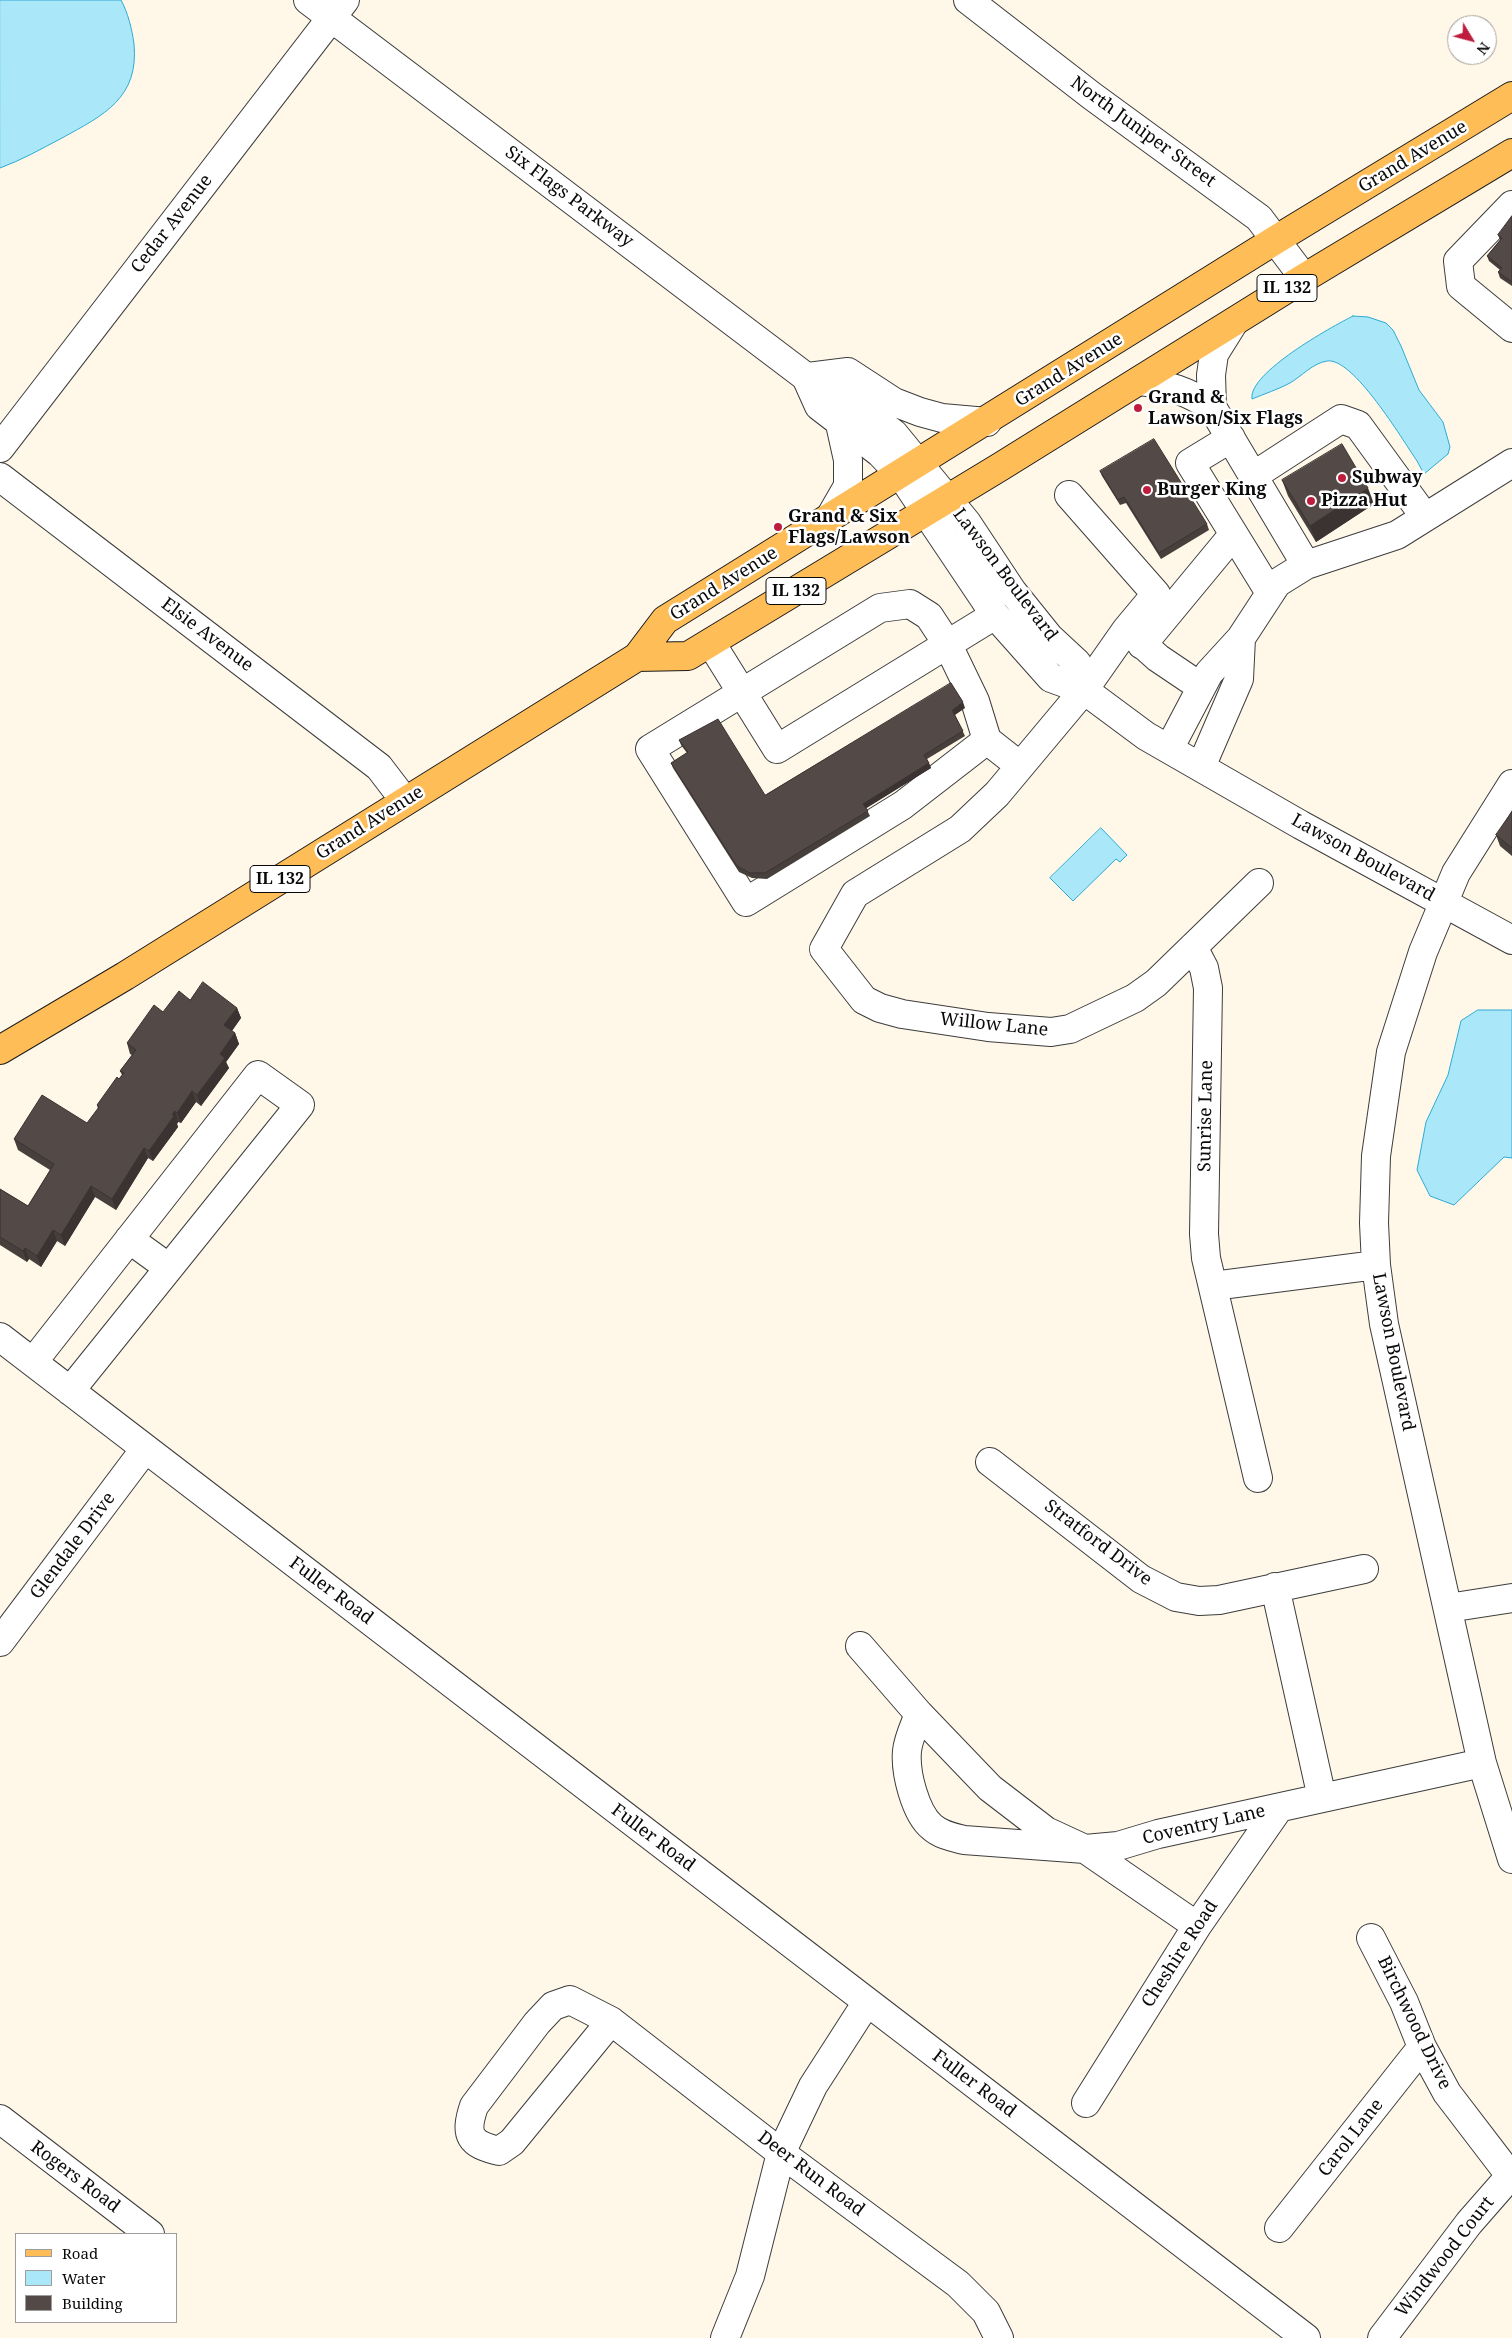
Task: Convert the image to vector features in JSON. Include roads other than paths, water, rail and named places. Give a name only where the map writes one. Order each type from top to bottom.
[{"type":"main road","name":"Grand Avenue","points":[[0,1050],[637,657],[665,620],[987,422],[1277,239],[1512,96]]},
{"type":"main road","name":"IL 132","points":[[637,657],[688,656],[711,643],[937,506],[1304,278],[1512,154]]},
{"type":"street","name":"Six Flags Parkway","points":[[308,0],[338,9],[806,377],[839,392],[894,434],[909,469]]},
{"type":"street","name":"North Juniper Street","points":[[968,0],[1092,96],[1259,218],[1277,239],[1304,278]]},
{"type":"street","name":"Cedar Avenue","points":[[0,448],[338,9]]},
{"type":"street","points":[[1512,205],[1458,261],[1461,286],[1512,328]]},
{"type":"street","points":[[1234,322],[1214,354],[1211,375],[1212,406],[1306,565]]},
{"type":"street","points":[[806,377],[848,372],[894,402],[920,412],[942,418],[987,422]]},
{"type":"street","name":"Six Flags Parkway","points":[[806,377],[819,406],[880,453],[909,469]]},
{"type":"street","points":[[1139,381],[1165,384],[1191,394],[1212,406]]},
{"type":"street","points":[[1253,476],[1341,419],[1358,425],[1425,517]]},
{"type":"street","points":[[829,519],[848,486],[848,460],[840,424]]},
{"type":"street","points":[[1231,438],[1190,463],[1270,593]]},
{"type":"street","points":[[1169,749],[1209,673],[1241,638],[1277,583],[1306,565],[1397,535],[1512,463]]},
{"type":"street","name":"Lawson Boulevard","points":[[909,469],[937,506],[995,615],[1051,678],[1084,690],[1117,716],[1169,749],[1445,903],[1423,952],[1391,1052],[1376,1156],[1374,1223],[1376,1265],[1384,1324],[1482,1763],[1512,1859]]},
{"type":"street","name":"Elsie Avenue","points":[[0,477],[380,767],[405,801]]},
{"type":"street","points":[[1069,495],[1156,594],[1142,644]]},
{"type":"street","name":"Lawson Boulevard","points":[[937,506],[967,524],[1012,591],[1049,637],[1077,663],[1084,690]]},
{"type":"street","points":[[987,740],[903,805],[746,902],[650,749],[743,694],[880,608],[910,604],[929,616],[948,645],[975,701],[987,740],[1020,766],[1084,690],[1142,644],[1233,535]]},
{"type":"street","points":[[711,643],[777,748],[995,615]]},
{"type":"street","points":[[1201,767],[1239,679],[1241,638]]},
{"type":"street","points":[[1142,644],[1201,687]]},
{"type":"street","name":"Willow Lane","points":[[1020,766],[997,794],[960,829],[855,894],[824,949],[864,1000],[880,1008],[902,1014],[988,1028],[1051,1032],[1070,1029],[1134,998],[1156,983],[1259,883]]},
{"type":"street","points":[[1512,784],[1456,873],[1445,903],[1512,940]]},
{"type":"street","name":"Sunrise Lane","points":[[1193,947],[1204,968],[1208,988],[1204,1234],[1206,1258],[1258,1478]]},
{"type":"street","points":[[32,1362],[258,1075],[300,1105],[70,1391]]},
{"type":"street","points":[[129,1239],[169,1268]]},
{"type":"street","points":[[1213,1286],[1376,1265]]},
{"type":"street","name":"Fuller Road","points":[[0,1337],[1306,2338]]},
{"type":"street","name":"Glendale Drive","points":[[0,1642],[145,1449]]},
{"type":"street","name":"Stratford Drive","points":[[990,1462],[1141,1578],[1176,1598],[1199,1601],[1219,1600],[1364,1569]]},
{"type":"street","points":[[1275,1587],[1322,1798],[1482,1763]]},
{"type":"street","points":[[1448,1608],[1512,1598]]},
{"type":"street","name":"Coventry Lane","points":[[860,1646],[918,1714],[990,1788],[1046,1831],[1085,1849],[1197,1926]]},
{"type":"street","name":"Coventry Lane","points":[[918,1714],[907,1750],[908,1776],[921,1814],[931,1827],[945,1836],[964,1840],[1085,1849],[1118,1846],[1158,1834],[1322,1798]]},
{"type":"street","name":"Cheshire Road","points":[[1086,2103],[1197,1926],[1279,1808]]},
{"type":"street","name":"Birchwood Drive","points":[[1371,1938],[1404,2002],[1422,2047],[1447,2092],[1512,2178]]},
{"type":"street","name":"Deer Run Road","points":[[610,2021],[512,2142],[499,2151],[481,2147],[471,2136],[469,2122],[474,2106],[537,2023],[553,2006],[570,2000],[610,2021],[781,2153],[958,2284],[986,2312],[1000,2338]]},
{"type":"street","points":[[725,2338],[750,2276],[781,2153],[813,2086],[867,2002]]},
{"type":"street","name":"Carol Lane","points":[[1279,2228],[1422,2047]]},
{"type":"street","name":"Rogers Road","points":[[0,2119],[149,2233]]},
{"type":"street","name":"Windwood Court","points":[[1382,2338],[1469,2223],[1504,2184],[1512,2178]]},
{"type":"water","points":[[0,0],[121,0],[128,16],[132,33],[134,63],[131,78],[124,91],[116,103],[105,112],[62,138],[0,168]]},
{"type":"water","points":[[1353,316],[1368,317],[1386,323],[1393,330],[1419,390],[1443,422],[1450,447],[1448,454],[1424,474],[1376,401],[1350,372],[1338,363],[1322,362],[1290,383],[1252,399],[1254,388],[1276,364],[1310,340]]},
{"type":"water","points":[[1101,828],[1127,855],[1120,862],[1116,859],[1073,901],[1050,878]]},
{"type":"water","points":[[1478,1010],[1512,1010],[1512,1158],[1504,1157],[1454,1205],[1430,1196],[1417,1170],[1426,1122],[1448,1075],[1461,1021]]},
{"type":"place","name":"Grand & Lawson/Six Flags","points":[[1138,408]]},
{"type":"place","name":"Subway","points":[[1342,478]]},
{"type":"place","name":"Burger King","points":[[1147,490]]},
{"type":"place","name":"Pizza Hut","points":[[1311,501]]},
{"type":"place","name":"Grand & Six Flags/Lawson","points":[[778,527]]}]
